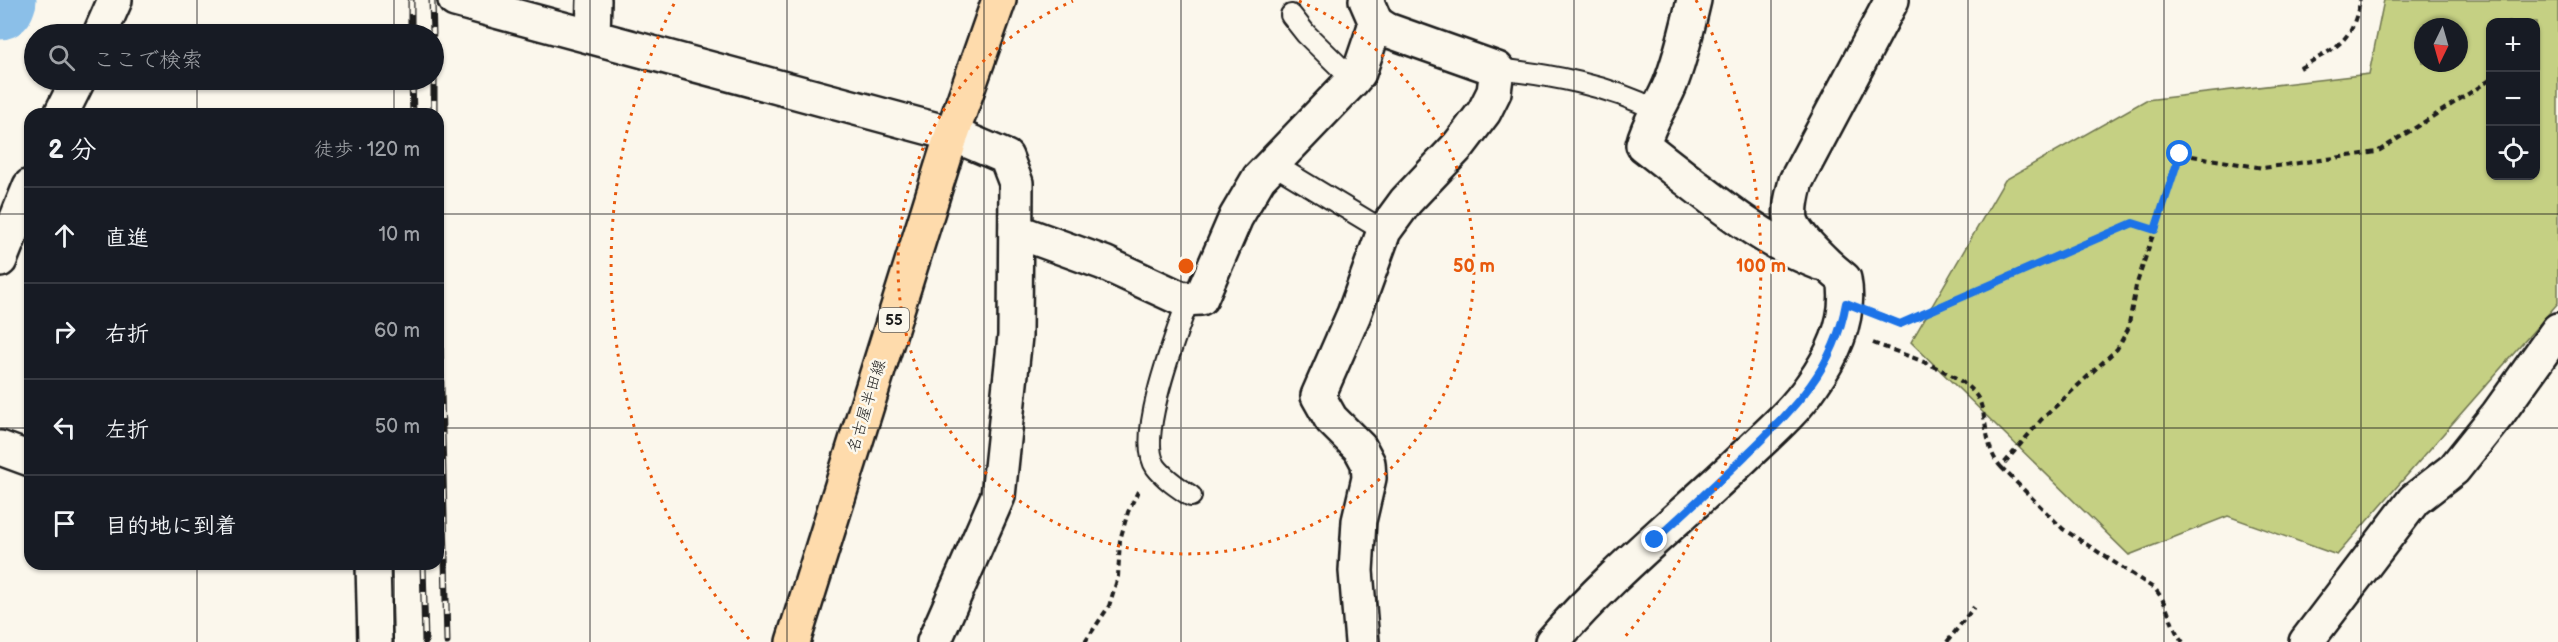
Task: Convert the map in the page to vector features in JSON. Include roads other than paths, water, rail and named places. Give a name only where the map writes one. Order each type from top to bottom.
[{"type":"main road","name":"名古屋半田線","points":[[793,642],[952,134],[999,0]]},
{"type":"street","points":[[104,24],[115,0]]},
{"type":"street","points":[[455,0],[952,134],[1006,157],[1016,183],[1015,336],[998,496],[934,642]]},
{"type":"street","points":[[593,36],[594,0]]},
{"type":"street","points":[[1694,0],[1681,56],[1669,88],[1648,125],[1643,145],[1731,213],[1793,253],[1825,264]]},
{"type":"street","points":[[1552,642],[1582,607],[1710,490],[1790,413],[1813,385],[1843,318],[1844,279],[1825,264],[1791,220],[1794,190],[1796,181],[1892,0]]},
{"type":"street","points":[[1016,231],[1104,263],[1182,299],[1201,298],[1236,217],[1259,178],[1359,73],[1371,11]]},
{"type":"street","points":[[1362,642],[1356,572],[1359,521],[1369,478],[1368,463],[1360,448],[1331,419],[1318,396],[1354,314],[1384,231],[1406,201],[1459,145],[1484,112],[1494,92],[1497,69],[1387,30],[1371,11]]},
{"type":"street","points":[[64,108],[73,90]]},
{"type":"street","points":[[0,260],[24,201]]},
{"type":"street","points":[[2307,642],[2414,500],[2454,469],[2498,414],[2558,330]]},
{"type":"street","points":[[0,448],[24,457]]},
{"type":"street","points":[[373,570],[375,642]]},
{"type":"lane","points":[[1291,15],[1306,34],[1353,80]]},
{"type":"lane","points":[[1497,69],[1532,73],[1574,82],[1636,99],[1656,110]]},
{"type":"lane","points":[[1275,162],[1283,170],[1384,231]]},
{"type":"lane","points":[[1189,298],[1167,361],[1149,440],[1155,465],[1172,483],[1191,496]]},
{"type":"waterway","points":[[0,5],[2,0]]},
{"type":"railway","points":[[411,0],[411,24]]},
{"type":"railway","points":[[432,0],[433,24]]},
{"type":"railway","points":[[412,90],[413,108]]},
{"type":"railway","points":[[434,90],[434,108]]},
{"type":"railway","points":[[444,516],[447,642]]},
{"type":"railway","points":[[423,570],[425,642]]}]
